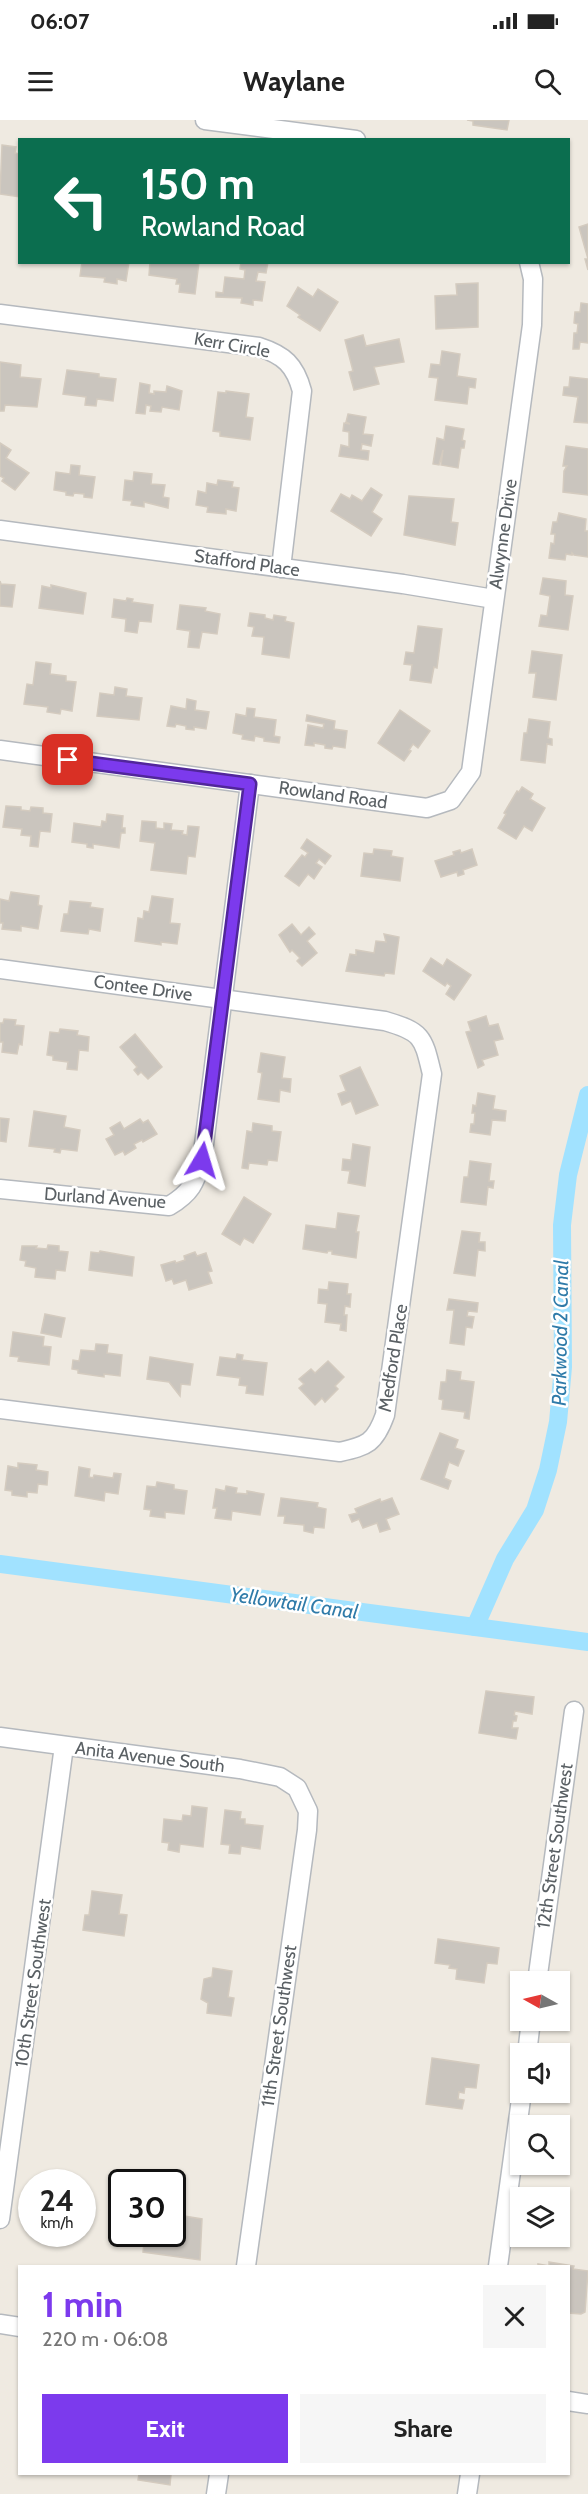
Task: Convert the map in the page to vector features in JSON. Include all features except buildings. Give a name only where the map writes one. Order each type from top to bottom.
[{"type":"street","points":[[205,120],[341,138]]},
{"type":"street","name":"Alwynne Drive","points":[[451,800],[471,772],[532,325],[533,279],[529,264]]},
{"type":"street","name":"Kerr Circle","points":[[0,314],[260,346],[278,353],[297,372],[302,391],[281,568]]},
{"type":"street","name":"Stafford Place","points":[[0,530],[494,599]]},
{"type":"street","name":"Rowland Road","points":[[0,750],[427,808],[451,800]]},
{"type":"street","name":"Durland Avenue","points":[[0,1189],[169,1206],[185,1197],[196,1180],[202,1160],[250,784]]},
{"type":"street","name":"Contee Drive","points":[[0,969],[385,1021],[409,1028],[424,1041]]},
{"type":"street","name":"Medford Place","points":[[0,1409],[339,1452],[362,1447],[379,1434],[385,1415],[395,1356],[432,1074],[424,1041]]},
{"type":"street","name":"12th Street Southwest","points":[[539,1971],[574,1711]]},
{"type":"street","name":"Anita Avenue South","points":[[0,1737],[240,1769],[280,1777],[297,1788]]},
{"type":"street","name":"10th Street Southwest","points":[[0,2219],[64,1746]]},
{"type":"street","name":"11th Street Southwest","points":[[246,2265],[307,1830],[308,1812],[297,1788]]},
{"type":"street","points":[[498,2265],[520,2103]]},
{"type":"street","points":[[0,2324],[18,2327]]},
{"type":"street","points":[[570,2401],[588,2404]]},
{"type":"street","points":[[216,2494],[219,2475]]},
{"type":"street","points":[[467,2494],[470,2475]]},
{"type":"waterway","name":"Parkwood 2 Canal","points":[[475,1627],[505,1559],[535,1510],[548,1470],[558,1422],[563,1367],[562,1225],[568,1175],[588,1095]]},
{"type":"waterway","name":"Yellowtail Canal","points":[[0,1564],[588,1642]]},
{"type":"route","points":[[68,760],[250,784],[202,1160]]}]
